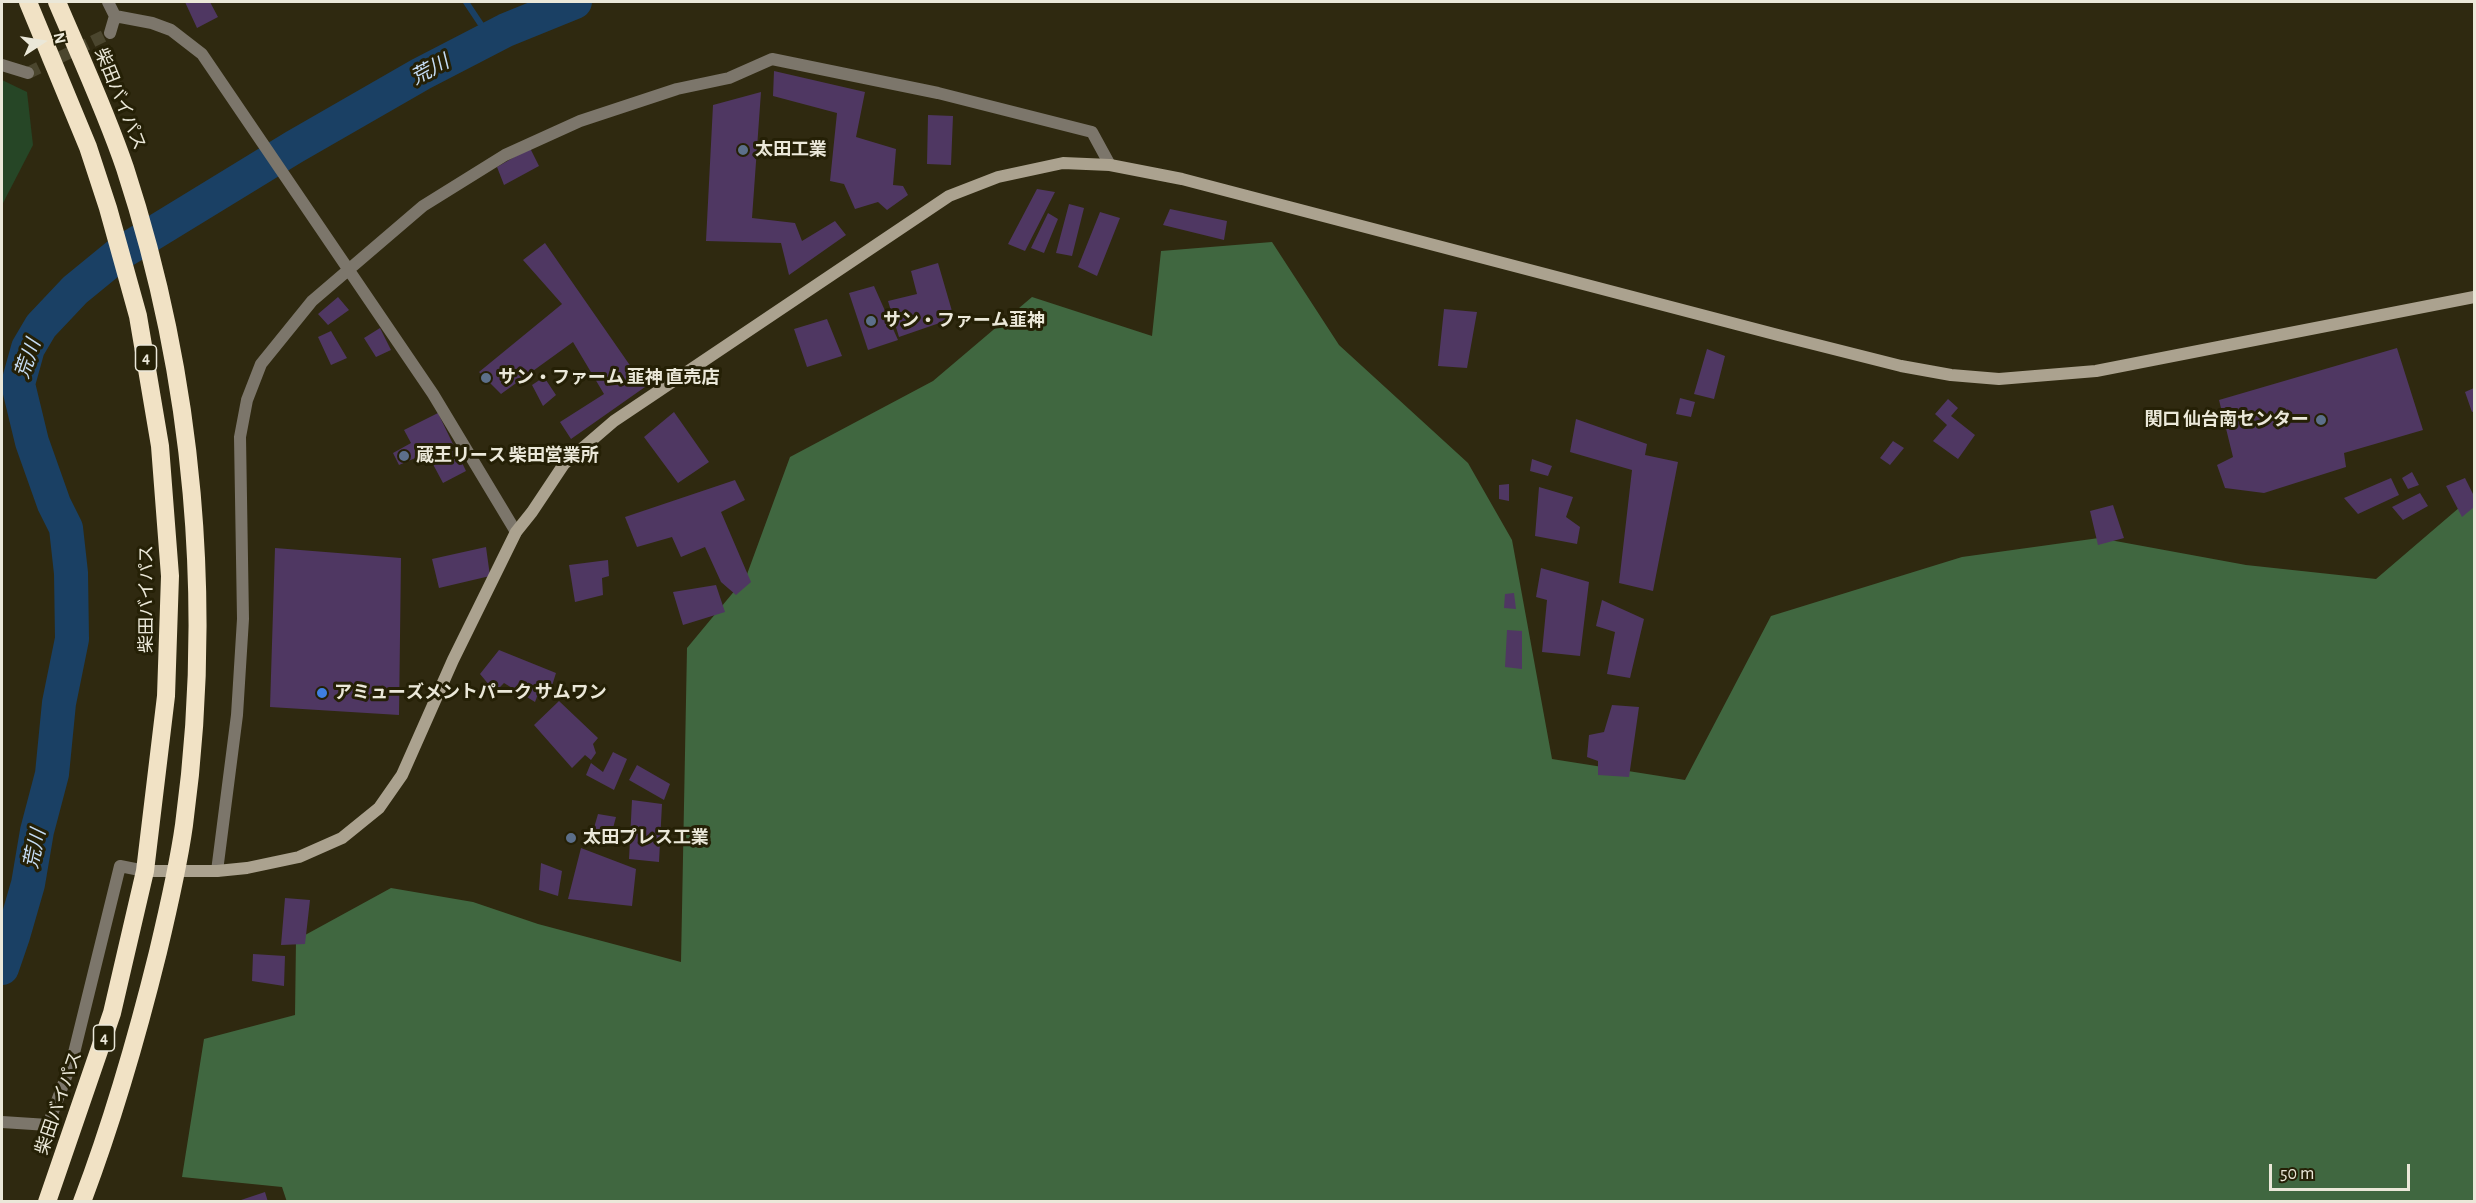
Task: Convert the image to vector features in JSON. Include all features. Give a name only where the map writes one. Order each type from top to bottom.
[{"type":"highway","name":"柴田バイパス","points":[[28,2],[88,147],[126,268],[147,360],[165,487],[170,576],[166,696],[145,871],[112,1013],[47,1202]]},
{"type":"highway","name":"柴田バイパス","points":[[57,2],[110,128],[124,166],[148,248],[168,330],[182,407],[194,517],[196,706],[184,824],[176,873],[138,1037],[82,1202]]},
{"type":"street","points":[[108,2],[115,16],[110,33]]},
{"type":"street","points":[[115,16],[152,22],[171,30],[201,54],[261,138],[433,394],[516,532]]},
{"type":"street","points":[[217,871],[237,716],[242,629],[240,437],[247,400],[261,364],[312,302],[423,206],[505,155],[580,121],[677,89],[729,78],[772,59],[938,93],[1092,132],[1110,165]]},
{"type":"street","points":[[2,65],[28,73]]},
{"type":"street","points":[[2,1122],[48,1125],[72,1061],[120,866],[145,871],[176,873],[247,868],[299,857],[342,837],[379,807],[402,775],[453,660],[516,532],[564,464],[614,421],[949,196],[998,177],[1063,163],[1110,165],[1248,195],[1789,338],[1951,375],[1999,379],[2096,370],[2475,297]]},
{"type":"green space","points":[[2,80],[27,92],[33,145],[2,205]]},
{"type":"green space","points":[[1272,242],[1339,345],[1468,463],[1512,540],[1552,759],[1685,780],[1771,616],[1962,557],[2099,538],[2246,565],[2376,579],[2474,495],[2474,1201],[287,1202],[282,1187],[182,1177],[204,1039],[295,1015],[296,940],[391,888],[473,902],[538,924],[681,962],[687,648],[746,577],[790,457],[933,381],[1032,297],[1152,336],[1161,251]]},
{"type":"building","points":[[185,2],[210,2],[218,17],[197,28]]},
{"type":"building","points":[[774,71],[865,92],[856,137],[896,149],[893,185],[903,186],[908,195],[887,210],[878,202],[855,209],[844,184],[830,181],[837,113],[773,96]]},
{"type":"building","points":[[761,92],[752,218],[795,223],[802,241],[835,221],[846,235],[789,275],[781,243],[706,241],[713,105]]},
{"type":"building","points":[[928,115],[953,116],[951,165],[927,164]]},
{"type":"building","points":[[530,148],[539,166],[504,185],[497,167]]},
{"type":"building","points":[[1037,189],[1055,192],[1025,251],[1008,244]]},
{"type":"building","points":[[1069,204],[1084,208],[1072,256],[1056,253]]},
{"type":"building","points":[[1170,209],[1227,221],[1224,240],[1163,225]]},
{"type":"building","points":[[1100,212],[1120,218],[1097,276],[1078,267]]},
{"type":"building","points":[[1048,213],[1058,219],[1044,253],[1031,248]]},
{"type":"building","points":[[545,243],[645,387],[571,439],[560,422],[604,394],[573,342],[501,394],[479,372],[562,304],[523,260]]},
{"type":"building","points":[[938,263],[954,318],[899,337],[888,301],[917,294],[911,271]]},
{"type":"building","points":[[874,286],[898,340],[868,350],[849,293]]},
{"type":"building","points":[[338,297],[349,310],[328,325],[318,314]]},
{"type":"building","points":[[1444,309],[1477,312],[1467,368],[1438,366]]},
{"type":"building","points":[[827,319],[842,356],[807,367],[794,329]]},
{"type":"building","points":[[380,328],[391,350],[376,357],[364,338]]},
{"type":"building","points":[[331,331],[347,358],[331,365],[318,337]]},
{"type":"building","points":[[2397,348],[2423,430],[2344,453],[2346,467],[2264,493],[2225,488],[2217,465],[2233,457],[2219,400]]},
{"type":"building","points":[[1707,349],[1725,356],[1714,399],[1694,394]]},
{"type":"building","points":[[544,377],[556,395],[543,406],[532,385]]},
{"type":"building","points":[[2474,388],[2474,411],[2472,412],[2465,392]]},
{"type":"building","points":[[1680,398],[1695,402],[1691,417],[1676,414]]},
{"type":"building","points":[[1948,399],[1958,408],[1951,416],[1975,435],[1958,459],[1933,441],[1947,425],[1935,414]]},
{"type":"building","points":[[674,412],[709,462],[678,483],[644,437]]},
{"type":"building","points":[[438,413],[466,471],[443,483],[427,453],[399,465],[393,453],[411,443],[404,430]]},
{"type":"building","points":[[1576,419],[1647,444],[1645,455],[1678,462],[1653,591],[1619,583],[1632,470],[1570,452]]},
{"type":"building","points":[[1893,441],[1904,448],[1890,465],[1880,458]]},
{"type":"building","points":[[1532,459],[1552,466],[1548,476],[1530,471]]},
{"type":"building","points":[[2412,472],[2419,485],[2408,489],[2402,478]]},
{"type":"building","points":[[2391,478],[2399,495],[2358,514],[2344,498]]},
{"type":"building","points":[[2465,478],[2474,496],[2474,507],[2462,517],[2446,486]]},
{"type":"building","points":[[735,480],[745,500],[721,512],[751,582],[736,595],[721,582],[705,547],[681,557],[672,537],[637,547],[625,517]]},
{"type":"building","points":[[1509,484],[1509,501],[1499,499],[1499,485]]},
{"type":"building","points":[[1539,487],[1573,497],[1566,517],[1580,527],[1577,544],[1535,536]]},
{"type":"building","points":[[2420,493],[2428,506],[2403,520],[2392,507]]},
{"type":"building","points":[[2113,505],[2124,538],[2098,545],[2090,511]]},
{"type":"building","points":[[486,547],[490,576],[439,588],[432,559]]},
{"type":"building","points":[[275,548],[401,558],[399,715],[270,707]]},
{"type":"building","points":[[608,560],[609,576],[602,578],[603,595],[575,602],[569,565]]},
{"type":"building","points":[[1541,568],[1589,582],[1580,656],[1542,652],[1547,600],[1536,597]]},
{"type":"building","points":[[716,585],[725,612],[683,625],[673,592]]},
{"type":"building","points":[[1514,593],[1516,609],[1504,608],[1505,594]]},
{"type":"building","points":[[1602,600],[1644,619],[1630,678],[1607,674],[1615,632],[1596,626]]},
{"type":"building","points":[[1507,630],[1522,631],[1522,669],[1505,667]]},
{"type":"building","points":[[499,650],[556,673],[550,692],[541,686],[535,702],[504,683],[495,692],[480,674]]},
{"type":"building","points":[[559,701],[598,738],[593,744],[596,753],[591,760],[585,755],[572,768],[534,725]]},
{"type":"building","points":[[1612,705],[1639,707],[1629,777],[1598,775],[1598,761],[1587,757],[1589,735],[1604,732]]},
{"type":"building","points":[[613,752],[627,759],[614,790],[586,775],[591,763],[603,772]]},
{"type":"building","points":[[637,765],[670,784],[664,800],[629,780]]},
{"type":"building","points":[[632,800],[662,804],[659,862],[629,859]]},
{"type":"building","points":[[598,814],[616,817],[609,843],[591,838]]},
{"type":"building","points":[[581,848],[636,869],[632,906],[568,899]]},
{"type":"building","points":[[541,863],[562,871],[558,896],[539,890]]},
{"type":"building","points":[[285,898],[310,900],[305,944],[281,945]]},
{"type":"building","points":[[253,954],[285,956],[284,986],[252,981]]},
{"type":"building","points":[[265,1192],[268,1202],[238,1202],[238,1201]]},
{"type":"waterway","points":[[466,2],[490,38]]},
{"type":"waterway","name":"荒川","points":[[2,968],[28,884],[37,831],[52,774],[59,703],[72,639],[71,573],[66,528],[54,504],[32,442],[18,384],[28,348],[41,326],[75,290],[119,254],[294,147],[421,74],[506,30],[575,2]]},
{"type":"tunnel","points":[[28,73],[110,33]]},
{"type":"place","name":"太田工業","points":[[743,150]]},
{"type":"place","name":"サン・ファーム韮神","points":[[871,321]]},
{"type":"place","name":"サン・ファーム 韮神 直売店","points":[[486,378]]},
{"type":"place","name":"関口 仙台南センター","points":[[2321,420]]},
{"type":"place","name":"蔵王リース 柴田営業所","points":[[404,456]]},
{"type":"place","name":"アミューズメントパーク サムワン","points":[[322,693]]},
{"type":"place","name":"太田プレス工業","points":[[571,838]]}]
